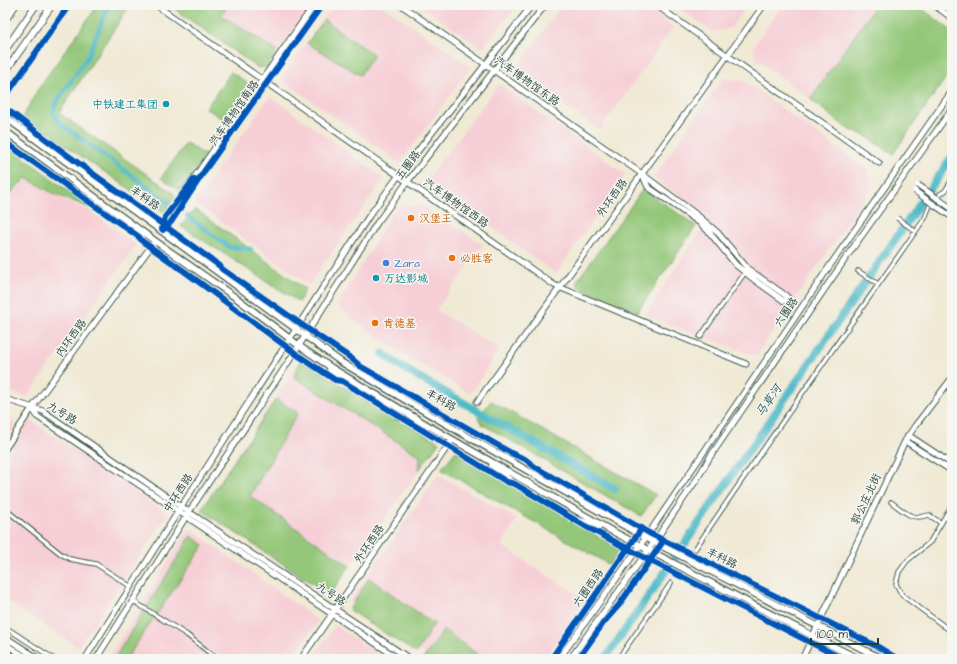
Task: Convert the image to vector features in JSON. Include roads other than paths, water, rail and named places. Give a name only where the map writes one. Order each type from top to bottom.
[{"type":"highway","points":[[5,50],[36,5]]},
{"type":"highway","points":[[5,72],[52,5]]},
{"type":"main road","name":"丰科路","points":[[5,117],[348,366],[458,431],[646,538],[882,659]]},
{"type":"main road","points":[[5,131],[155,241],[239,300],[298,346],[324,363],[452,440],[610,530],[680,568],[859,659]]},
{"type":"main road","points":[[199,259],[206,260],[222,269]]},
{"type":"main road","points":[[259,295],[276,315]]},
{"type":"main road","points":[[324,363],[342,381]]},
{"type":"main road","points":[[398,416],[429,426]]},
{"type":"main road","points":[[486,459],[515,484]]},
{"type":"main road","points":[[576,519],[610,530]]},
{"type":"street","points":[[5,21],[16,5]]},
{"type":"street","points":[[5,97],[69,5]]},
{"type":"street","name":"汽车博物馆西路","points":[[156,5],[554,285],[746,364]]},
{"type":"street","name":"汽车博物馆南路","points":[[161,231],[165,217],[314,5]]},
{"type":"street","name":"汽车博物馆南路","points":[[161,231],[171,222],[205,170],[322,5]]},
{"type":"street","name":"汽车博物馆东路","points":[[401,5],[642,174]]},
{"type":"street","name":"五圈路","points":[[289,338],[369,216],[399,175],[532,5]]},
{"type":"street","name":"五圈路","points":[[298,346],[377,223],[545,5]]},
{"type":"street","points":[[656,5],[879,163]]},
{"type":"street","name":"外环西路","points":[[477,402],[561,288],[764,5]]},
{"type":"street","points":[[934,5],[952,18]]},
{"type":"street","points":[[943,5],[952,11]]},
{"type":"street","name":"六圈路","points":[[639,546],[646,538],[831,264],[952,91]]},
{"type":"street","name":"六圈路","points":[[647,550],[697,479],[710,457],[850,252],[952,109]]},
{"type":"street","points":[[642,174],[648,187],[700,223],[736,265],[746,271],[786,295],[788,300],[784,301],[746,271]]},
{"type":"street","points":[[695,549],[924,218],[930,205],[937,196],[944,191],[952,180]]},
{"type":"street","points":[[918,185],[952,209]]},
{"type":"street","points":[[915,191],[952,217]]},
{"type":"street","points":[[897,218],[915,231]]},
{"type":"street","name":"内环西路","points":[[5,449],[32,408],[155,241]]},
{"type":"street","points":[[222,269],[259,295]]},
{"type":"street","points":[[858,270],[878,284]]},
{"type":"street","points":[[700,337],[746,271]]},
{"type":"street","name":"中环西路","points":[[85,659],[289,338]]},
{"type":"street","name":"中环西路","points":[[96,659],[187,515],[298,346]]},
{"type":"street","name":"郭公庄北街","points":[[802,659],[908,435],[952,378]]},
{"type":"street","points":[[342,381],[398,416]]},
{"type":"street","points":[[5,399],[32,408]]},
{"type":"street","name":"九号路","points":[[32,408],[38,417],[179,509]]},
{"type":"street","name":"九号路","points":[[32,408],[43,410],[187,515],[332,615],[399,659]]},
{"type":"street","points":[[908,435],[952,464]]},
{"type":"street","name":"外环西路","points":[[301,659],[452,440]]},
{"type":"street","points":[[905,441],[952,471]]},
{"type":"street","points":[[515,484],[576,519]]},
{"type":"street","points":[[891,502],[913,517],[921,518],[929,515],[941,523]]},
{"type":"street","points":[[952,505],[930,542],[906,561],[899,572],[896,584],[902,596],[952,632]]},
{"type":"street","points":[[5,509],[61,554],[70,559],[96,564],[130,586]]},
{"type":"street","name":"九号路","points":[[187,515],[336,609],[410,659]]},
{"type":"street","points":[[945,517],[952,522]]},
{"type":"street","name":"六圈西路","points":[[559,659],[639,546]]},
{"type":"street","points":[[570,659],[647,550]]},
{"type":"street","points":[[618,659],[671,583]]},
{"type":"street","points":[[133,601],[187,635],[211,654],[220,659]]},
{"type":"street","points":[[5,627],[54,659]]},
{"type":"street","points":[[5,637],[39,659]]},
{"type":"street","points":[[5,644],[29,659]]},
{"type":"street","points":[[5,652],[17,659]]},
{"type":"waterway","points":[[109,5],[87,58],[56,103],[54,114],[61,124],[169,203]]},
{"type":"waterway","name":"马草河","points":[[605,659],[952,157]]},
{"type":"waterway","points":[[187,216],[229,247],[251,249]]},
{"type":"waterway","points":[[383,354],[406,370],[615,489]]},
{"type":"place","name":"中铁建工集团","points":[[166,104]]},
{"type":"place","name":"汉堡王","points":[[411,218]]},
{"type":"place","name":"必胜客","points":[[452,258]]},
{"type":"place","name":"Zara","points":[[386,263]]},
{"type":"place","name":"万达影城","points":[[376,278]]},
{"type":"place","name":"肯德基","points":[[375,323]]}]
